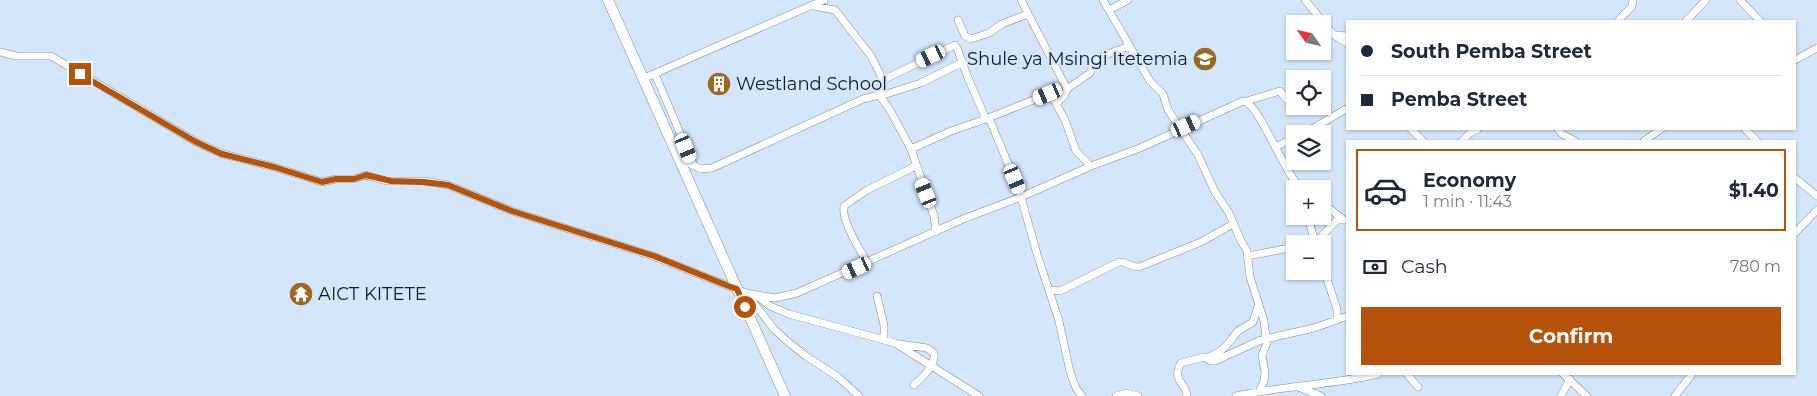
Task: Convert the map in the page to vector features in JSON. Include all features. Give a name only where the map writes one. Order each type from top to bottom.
[{"type":"street","points":[[608,0],[678,157],[746,292],[785,396]]},
{"type":"street","points":[[642,79],[814,6],[824,0]]},
{"type":"street","points":[[1021,0],[1068,89]]},
{"type":"street","points":[[1103,0],[1150,81],[1163,94],[1168,110],[1175,122],[1198,155],[1214,192],[1228,213],[1248,256],[1249,273],[1264,321],[1267,343],[1262,355],[1265,373],[1264,381],[1259,392]]},
{"type":"street","points":[[1109,10],[1128,0]]},
{"type":"street","points":[[1305,0],[1334,36],[1346,43]]},
{"type":"street","points":[[1619,20],[1632,6],[1633,0]]},
{"type":"street","points":[[1687,20],[1706,0]]},
{"type":"street","points":[[1740,0],[1759,20]]},
{"type":"street","points":[[814,6],[831,8],[837,11],[871,56],[884,84],[880,96]]},
{"type":"street","points":[[958,20],[966,36],[972,39],[1028,14]]},
{"type":"street","points":[[1334,36],[1346,36]]},
{"type":"street","points":[[883,80],[952,45],[957,48],[1022,197],[1037,254],[1059,321],[1070,372],[1076,388],[1082,396]]},
{"type":"street","points":[[1051,94],[1059,101],[1068,89],[1090,73],[1095,62],[1100,57],[1130,46]]},
{"type":"street","points":[[1796,59],[1817,48]]},
{"type":"street","points":[[0,52],[16,56],[50,56],[196,142],[222,154],[274,167],[322,182],[336,179],[354,179],[366,175],[391,181],[430,182],[448,185],[512,211],[654,256],[746,292],[769,298],[784,297],[797,293],[963,219],[1022,197],[1091,166],[1140,148],[1243,101],[1247,102],[1280,91],[1286,99]]},
{"type":"street","points":[[678,157],[701,169],[712,168],[858,102],[920,83],[963,62]]},
{"type":"street","points":[[655,74],[694,166]]},
{"type":"street","points":[[911,149],[959,128],[1051,94]]},
{"type":"street","points":[[1051,94],[1065,120],[1076,152],[1091,166]]},
{"type":"street","points":[[880,96],[890,110],[911,149],[934,216],[936,232]]},
{"type":"street","points":[[1247,102],[1261,121],[1294,180]]},
{"type":"street","points":[[1319,125],[1346,109]]},
{"type":"street","points":[[1412,130],[1422,140]]},
{"type":"street","points":[[1463,140],[1476,130]]},
{"type":"street","points":[[1559,130],[1573,140]]},
{"type":"street","points":[[1645,140],[1660,130]]},
{"type":"street","points":[[1745,130],[1756,140]]},
{"type":"street","points":[[1275,147],[1286,142]]},
{"type":"street","points":[[867,263],[848,226],[843,212],[844,206],[867,190],[916,166]]},
{"type":"street","points":[[1796,179],[1817,196]]},
{"type":"street","points":[[1331,210],[1346,221]]},
{"type":"street","points":[[1796,232],[1817,210]]},
{"type":"street","points":[[1323,235],[1335,222],[1346,221]]},
{"type":"street","points":[[1049,290],[1060,291],[1119,262],[1139,267],[1201,242],[1233,224]]},
{"type":"street","points":[[1248,256],[1286,249]]},
{"type":"street","points":[[1328,280],[1338,309],[1337,320]]},
{"type":"street","points":[[746,292],[788,314],[895,344],[979,396]]},
{"type":"street","points":[[746,292],[781,335],[806,356],[838,377],[860,396]]},
{"type":"street","points":[[877,296],[884,325],[884,340]]},
{"type":"street","points":[[1207,358],[1219,352],[1238,331],[1254,321],[1258,306]]},
{"type":"street","points":[[1187,396],[1186,388],[1179,382],[1178,378],[1177,372],[1181,363],[1204,357],[1215,361],[1266,338],[1314,328],[1346,317]]},
{"type":"street","points":[[895,344],[932,350],[935,356],[932,366],[914,385]]},
{"type":"street","points":[[1236,396],[1298,386],[1332,383],[1373,375]]},
{"type":"street","points":[[1408,375],[1418,387]]},
{"type":"street","points":[[1561,396],[1566,375]]},
{"type":"street","points":[[1566,375],[1587,396]]},
{"type":"street","points":[[1675,396],[1691,375]]},
{"type":"street","points":[[1298,386],[1321,396]]},
{"type":"street","points":[[1116,396],[1127,393],[1138,396]]},
{"type":"place","name":"Shule ya Msingi Itetemia","points":[[1205,59]]},
{"type":"place","name":"Westland School","points":[[719,84]]},
{"type":"place","name":"AICT KITETE","points":[[301,294]]},
{"type":"route","points":[[80,74],[196,142],[222,154],[274,167],[322,182],[336,179],[348,180],[366,175],[391,181],[437,182],[460,188],[512,211],[654,256],[737,289],[745,307]]}]
